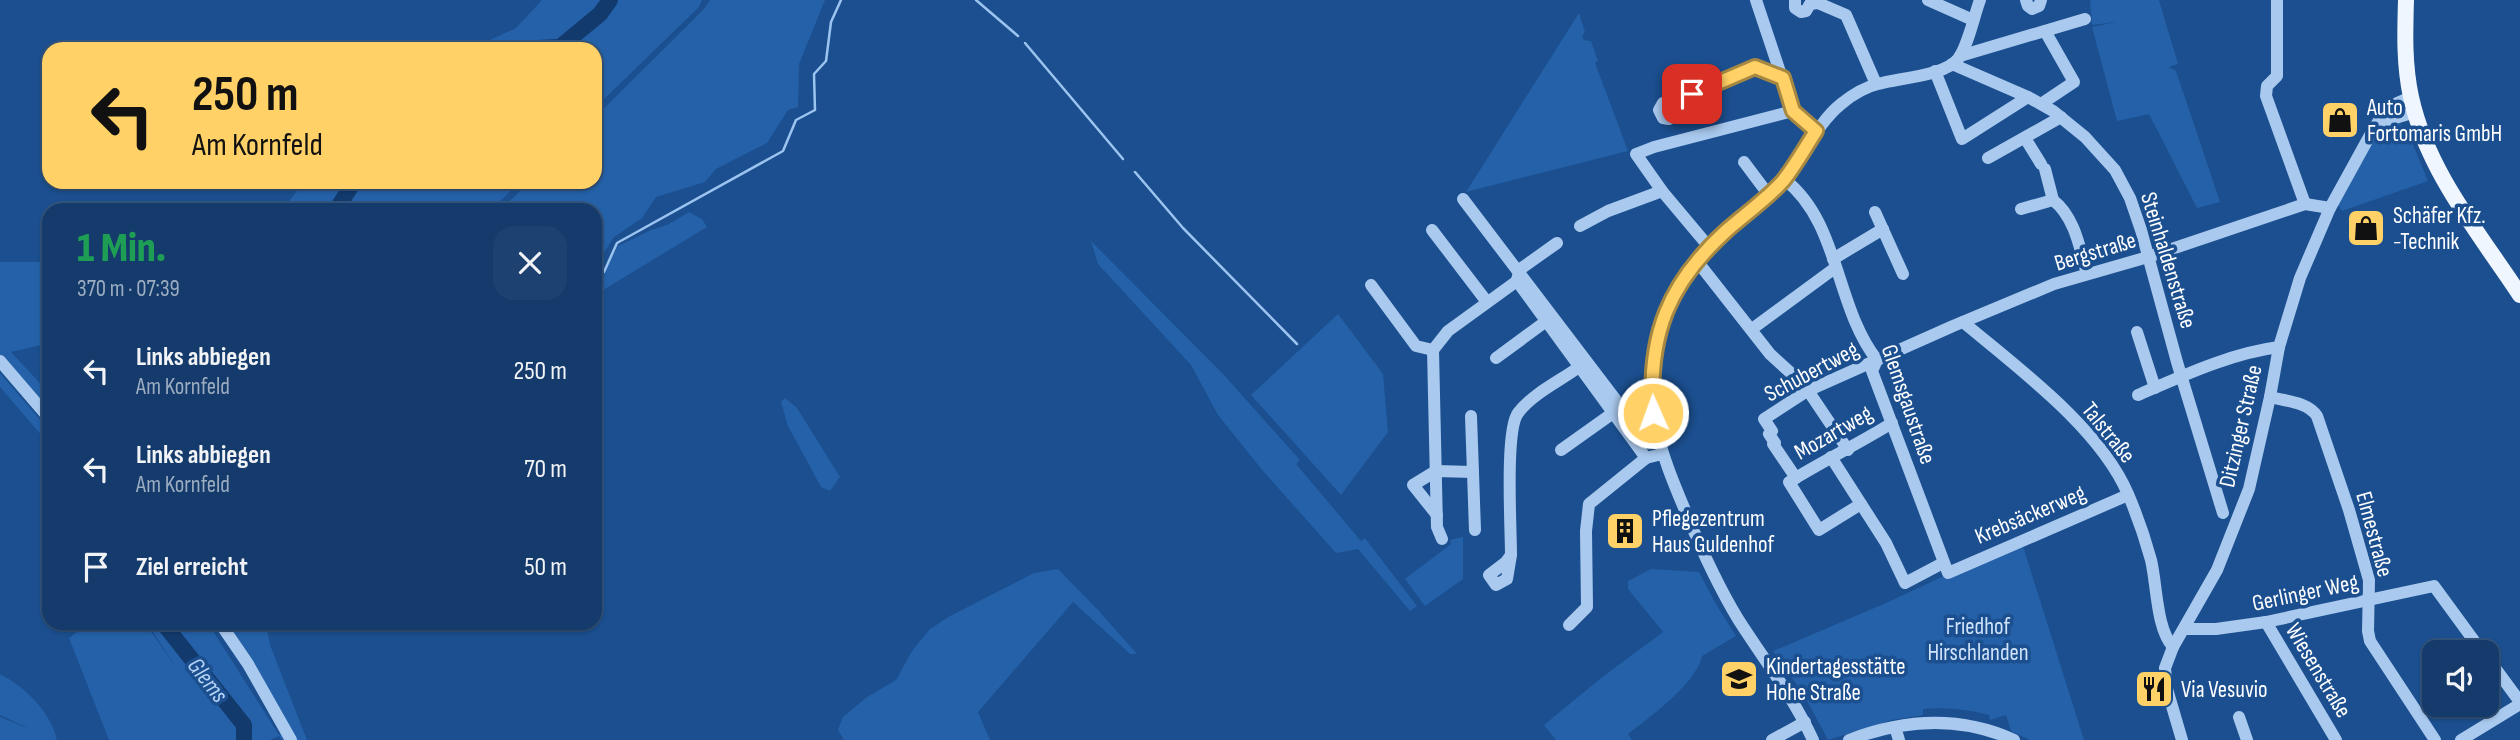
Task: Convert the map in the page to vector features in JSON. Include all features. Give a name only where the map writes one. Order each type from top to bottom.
[{"type":"main road","points":[[2406,0],[2404,36],[2413,104],[2432,156],[2448,187],[2520,295]]},
{"type":"street","points":[[1756,0],[1793,111],[1816,131]]},
{"type":"street","points":[[1795,0],[1795,8],[1801,12],[1806,11],[1809,2],[1846,15],[1876,84]]},
{"type":"street","points":[[1928,0],[1973,20]]},
{"type":"street","points":[[1956,60],[1980,0]]},
{"type":"street","points":[[2026,0],[2032,9],[2039,6],[2041,0]]},
{"type":"street","points":[[2277,0],[2277,76],[2267,86],[2266,96],[2305,204]]},
{"type":"street","points":[[1813,740],[1805,722],[1722,591],[1662,454],[1653,413],[1652,366],[1659,333],[1670,302],[1678,286],[1709,247],[1784,179],[1816,131],[1853,95],[1876,84],[1936,71],[1956,60],[2085,19]]},
{"type":"street","points":[[2041,104],[2074,82],[2045,32]]},
{"type":"street","name":"Steinhaldenstraße","points":[[1956,60],[2061,117],[2085,137],[2115,170],[2130,198],[2223,513]]},
{"type":"street","points":[[1670,103],[1755,67],[1783,78]]},
{"type":"street","points":[[1936,71],[1962,139],[2028,97]]},
{"type":"street","name":"Ditzinger Straße","points":[[2182,740],[2165,681],[2165,668],[2173,647],[2217,570],[2240,513],[2256,464],[2279,347],[2300,278],[2330,208],[2374,128],[2388,107],[2413,104]]},
{"type":"street","points":[[1709,247],[1662,191],[1636,154],[1793,111]]},
{"type":"street","points":[[1988,158],[2061,117]]},
{"type":"street","points":[[2025,138],[2043,167],[2053,200],[2068,216],[2087,274]]},
{"type":"street","points":[[1744,162],[1768,194]]},
{"type":"street","name":"Glemsgaustraße","points":[[1784,179],[1808,205],[1824,235],[1857,323],[1877,360],[1872,371],[1945,568]]},
{"type":"street","points":[[1580,226],[1608,211],[1662,191]]},
{"type":"street","points":[[1464,199],[1518,276],[1647,441]]},
{"type":"street","points":[[2021,209],[2053,200]]},
{"type":"street","name":"Bergstraße","points":[[1877,360],[2054,284],[2148,257],[2305,204],[2330,208]]},
{"type":"street","points":[[1875,212],[1903,274]]},
{"type":"street","points":[[1752,329],[1834,263],[1883,229]]},
{"type":"street","points":[[1432,230],[1487,302]]},
{"type":"street","points":[[1442,539],[1438,531],[1437,514],[1433,350],[1448,331],[1557,243]]},
{"type":"street","points":[[1697,261],[1770,354],[1808,392],[1848,450]]},
{"type":"street","points":[[1518,276],[1545,322],[1646,458]]},
{"type":"street","points":[[1371,285],[1416,346],[1433,350]]},
{"type":"street","points":[[1496,358],[1545,322]]},
{"type":"street","name":"Talstraße","points":[[1963,323],[2047,393],[2108,458],[2128,495],[2151,560],[2164,634],[2173,647]]},
{"type":"street","points":[[2137,332],[2155,388]]},
{"type":"street","points":[[2138,395],[2247,354],[2279,347]]},
{"type":"street","name":"Schubertweg","points":[[1765,419],[1808,392],[1877,360]]},
{"type":"street","points":[[0,361],[42,410]]},
{"type":"street","points":[[1511,555],[1511,426],[1527,404],[1579,367]]},
{"type":"street","name":"Elmestraße","points":[[2270,397],[2306,406],[2312,409],[2316,416],[2349,510],[2369,580],[2368,631],[2373,648],[2435,740]]},
{"type":"street","points":[[1561,450],[1614,413]]},
{"type":"street","points":[[1471,416],[1475,530]]},
{"type":"street","name":"Mozartweg","points":[[1765,419],[1772,431],[1769,433],[1775,443],[1773,444],[1796,478]]},
{"type":"street","name":"Mozartweg","points":[[1861,503],[1819,530],[1789,482],[1892,422]]},
{"type":"street","points":[[1569,625],[1587,607],[1586,531],[1589,504],[1646,458],[1662,454]]},
{"type":"street","points":[[1831,457],[1861,503]]},
{"type":"street","points":[[1437,514],[1413,485],[1436,471],[1473,472]]},
{"type":"street","name":"Krebsäckerweg","points":[[1861,503],[1886,543],[1905,583],[2128,495]]},
{"type":"street","name":"Gerlinger Weg","points":[[2184,629],[2216,629],[2266,622],[2434,586],[2473,640]]},
{"type":"street","name":"Wiesenstraße","points":[[2266,622],[2336,740]]},
{"type":"street","points":[[224,630],[291,740]]},
{"type":"street","points":[[2461,740],[2520,703],[2499,674]]},
{"type":"street","points":[[2239,716],[2247,740]]},
{"type":"street","points":[[1772,740],[1805,722]]},
{"type":"street","points":[[1849,740],[1915,722],[1954,722],[1979,727],[2014,740]]},
{"type":"street","points":[[1895,727],[1899,740]]},
{"type":"green space","points":[[542,0],[702,0],[699,7],[602,101],[602,42],[485,42],[516,28]]},
{"type":"green space","points":[[710,0],[825,0],[799,64],[798,107],[788,110],[767,143],[716,169],[705,182],[656,197],[642,218],[614,237],[602,256],[602,203],[508,203],[522,189],[602,189],[602,110]]},
{"type":"green space","points":[[2090,0],[2159,0],[2178,64],[2169,67],[2176,71],[2220,202],[2197,208],[2149,114],[2117,121],[2092,27],[2116,22],[2092,25]]},
{"type":"green space","points":[[1579,13],[1585,32],[1582,36],[1584,40],[1591,41],[1598,61],[1595,63],[1628,151],[1466,192]]},
{"type":"green space","points":[[2399,123],[2408,132],[2428,181],[2342,211],[2338,205],[2370,146],[2388,128]]},
{"type":"green space","points":[[298,189],[513,189],[498,203],[288,203]]},
{"type":"green space","points":[[689,212],[702,219],[707,227],[602,291],[602,272],[618,246],[667,225]]},
{"type":"green space","points":[[1091,241],[1223,374],[1300,460],[1296,464],[1361,541],[1365,538],[1417,606],[1410,611],[1358,549],[1336,553],[1263,471],[1218,415],[1191,365],[1098,264]]},
{"type":"green space","points":[[0,262],[42,262],[42,345],[11,352],[42,385],[42,410],[0,361]]},
{"type":"green space","points":[[1338,314],[1383,374],[1388,432],[1341,495],[1251,395]]},
{"type":"green space","points":[[0,373],[42,422],[42,436],[0,387]]},
{"type":"green space","points":[[785,398],[797,408],[840,477],[830,491],[821,487],[788,426],[781,402]]},
{"type":"green space","points":[[1463,537],[1463,579],[1425,606],[1405,579],[1451,544],[1450,540]]},
{"type":"green space","name":"Friedhof Hirschlanden","points":[[2021,540],[2084,740],[2030,740],[2011,731],[2006,715],[1990,720],[1989,715],[1981,713],[1940,708],[1923,709],[1923,715],[1892,720],[1828,740],[1804,695],[1773,651],[1886,603]]},
{"type":"green space","points":[[1058,569],[1137,654],[1130,654],[1073,602],[978,712],[990,740],[844,740],[838,730],[843,717],[867,697],[896,680],[912,651],[930,629],[1034,573]]},
{"type":"green space","points":[[1651,569],[1699,572],[1736,636],[1702,656],[1682,688],[1628,734],[1632,740],[1556,740],[1544,725],[1663,632],[1628,589],[1628,581]]},
{"type":"green space","points":[[80,630],[150,630],[178,670],[152,630],[212,630],[279,735],[286,732],[291,740],[282,740],[279,736],[270,740],[109,740],[69,638]]},
{"type":"green space","points":[[223,630],[267,630],[270,645],[307,740],[297,740],[273,708]]},
{"type":"green space","points":[[0,674],[18,685],[43,710],[57,740],[0,740],[0,717],[32,730],[0,715]]},
{"type":"waterway","name":"Glems","points":[[566,42],[600,14],[610,0]]},
{"type":"waterway","points":[[602,272],[617,243],[783,151],[796,120],[815,110],[814,74],[826,61],[831,22],[841,0]]},
{"type":"waterway","points":[[976,0],[1018,36]]},
{"type":"waterway","points":[[1025,43],[1123,159]]},
{"type":"waterway","points":[[1135,172],[1183,228],[1297,344]]},
{"type":"waterway","name":"Glems","points":[[340,203],[350,189]]},
{"type":"waterway","name":"Glems","points":[[169,630],[244,725],[244,740]]},
{"type":"place","name":"Auto Fortomaris GmbH","points":[[2340,120]]},
{"type":"place","name":"Schäfer Kfz. -Technik","points":[[2366,228]]},
{"type":"place","name":"Pflegezentrum Haus Guldenhof","points":[[1625,531]]},
{"type":"place","name":"Kindertagesstätte Hohe Straße","points":[[1739,679]]},
{"type":"place","name":"Via Vesuvio","points":[[2154,689]]},
{"type":"route","points":[[1653,413],[1651,392],[1654,352],[1665,315],[1678,286],[1709,247],[1781,184],[1816,131],[1793,111],[1783,78],[1755,67],[1692,94]]}]
